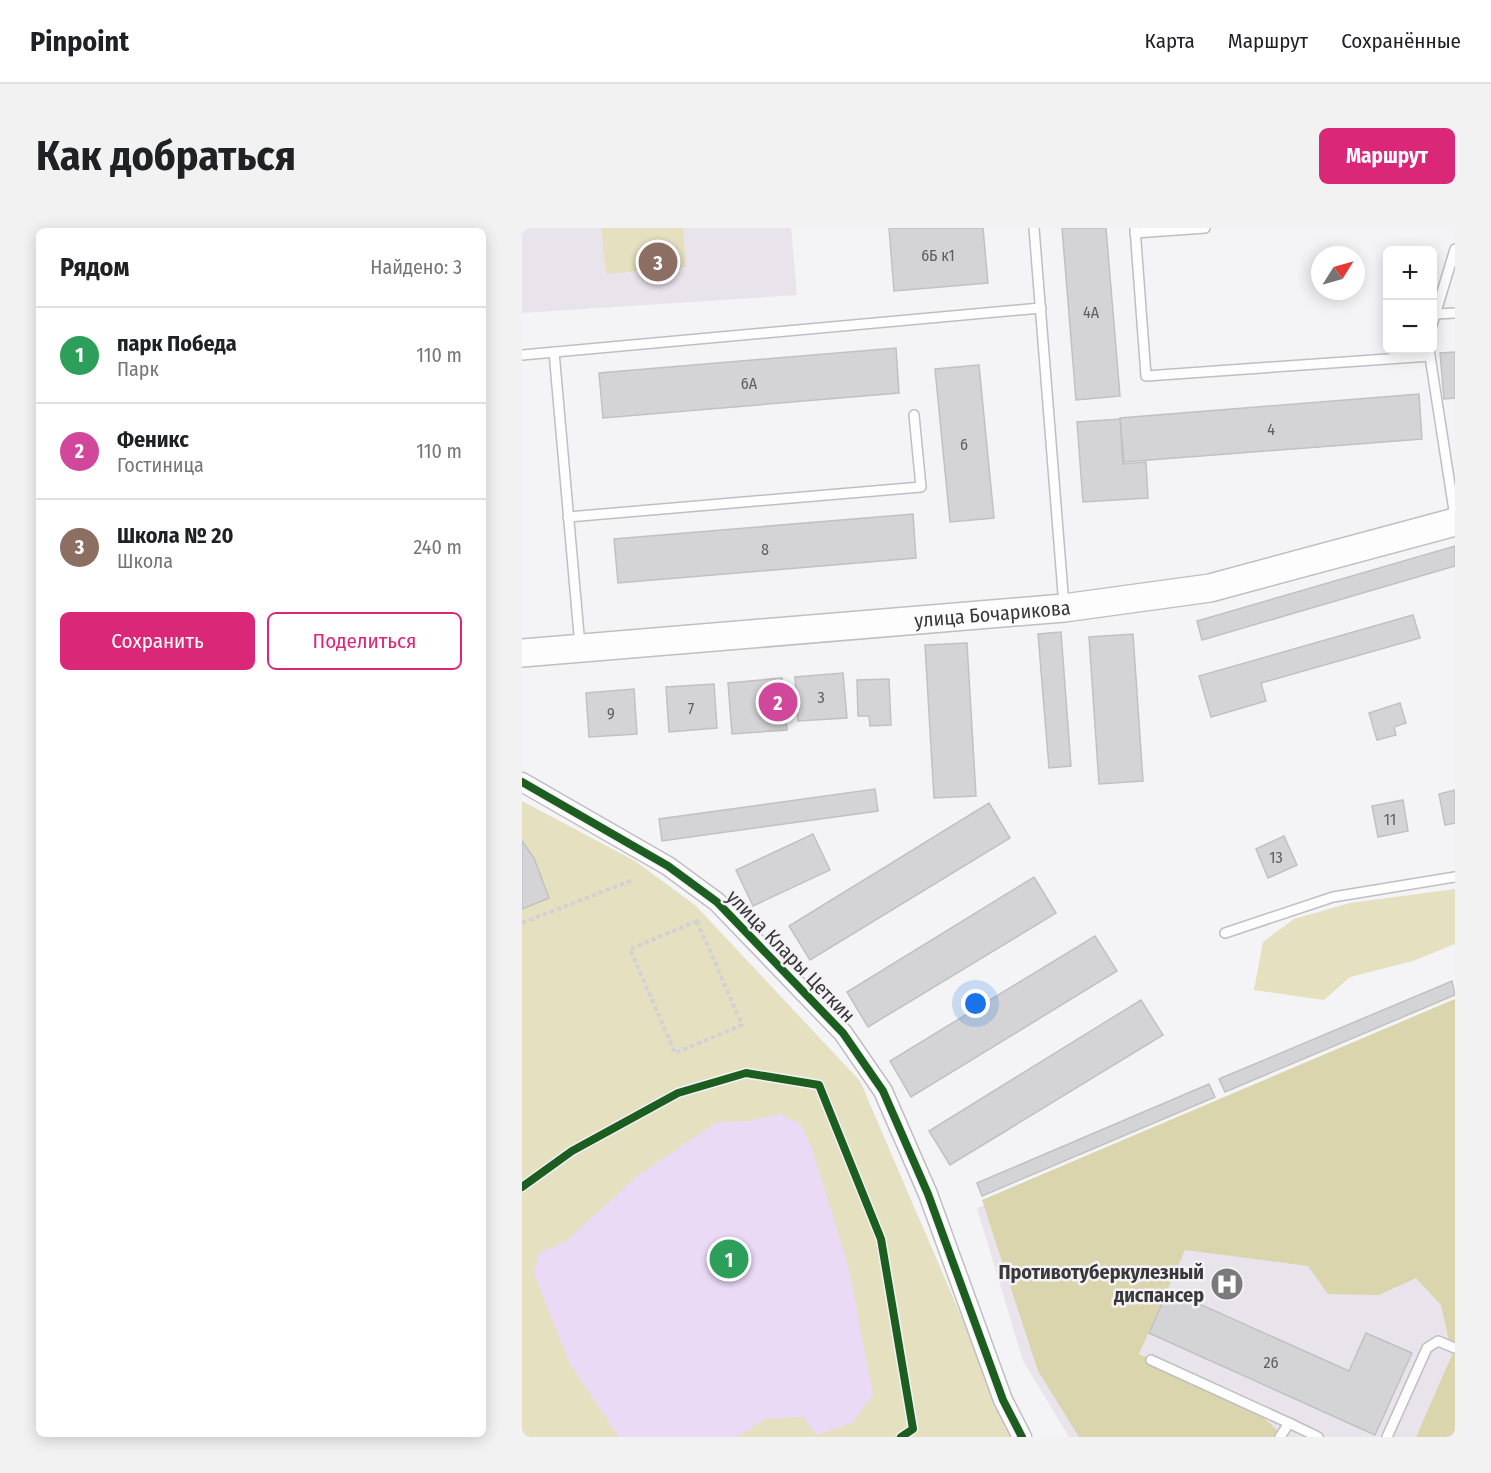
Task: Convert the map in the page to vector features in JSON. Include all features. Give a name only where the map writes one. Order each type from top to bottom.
[{"type":"main road","name":"улица Бочарикова","points":[[522,653],[1065,608],[1210,588],[1455,522]]},
{"type":"street","name":"улица Клары Цеткин","points":[[522,782],[668,866],[717,902],[843,1033],[882,1091],[919,1173],[1003,1400],[1022,1437]]},
{"type":"lane","points":[[1034,228],[1065,608]]},
{"type":"lane","points":[[1205,228],[1135,230],[1146,376],[1418,354]]},
{"type":"lane","points":[[1437,311],[1455,249]]},
{"type":"lane","points":[[522,355],[1041,308]]},
{"type":"lane","points":[[1437,314],[1455,313]]},
{"type":"lane","points":[[554,352],[580,648]]},
{"type":"lane","points":[[1430,354],[1455,517]]},
{"type":"lane","points":[[568,517],[921,487],[914,415]]},
{"type":"lane","points":[[1225,933],[1333,897],[1455,877]]},
{"type":"lane","points":[[1387,1437],[1427,1348],[1438,1341],[1455,1348]]},
{"type":"lane","points":[[1151,1360],[1318,1437]]},
{"type":"lane","points":[[1280,1437],[1289,1424]]},
{"type":"path","points":[[522,923],[633,880]]},
{"type":"path","points":[[697,921],[742,1025],[675,1053],[630,949],[697,921]]},
{"type":"shaded area","points":[[522,228],[791,228],[797,295],[522,313]]},
{"type":"shaded area","points":[[601,228],[683,228],[686,267],[606,274]]},
{"type":"shaded area","points":[[522,801],[635,861],[695,905],[860,1081],[1013,1437],[522,1437]]},
{"type":"shaded area","points":[[1455,889],[1455,944],[1413,961],[1350,977],[1324,1000],[1254,990],[1263,942],[1294,919],[1350,903]]},
{"type":"shaded area","name":"Противотуберкулезный диспансер","points":[[1455,999],[1455,1437],[1416,1437],[1452,1355],[1441,1305],[1416,1278],[1379,1295],[1328,1294],[1308,1266],[1185,1250],[1139,1354],[1251,1405],[1284,1437],[1079,1437],[1038,1371],[982,1200]]},
{"type":"shaded area","name":"Противотуберкулезный диспансер","points":[[1455,1004],[1455,1437],[1069,1437],[1023,1361],[977,1208]]},
{"type":"shaded area","points":[[781,1114],[801,1125],[811,1145],[849,1269],[873,1395],[852,1423],[817,1435],[803,1417],[765,1419],[737,1437],[619,1437],[570,1364],[534,1274],[539,1253],[565,1242],[636,1177],[717,1122],[748,1121]]},
{"type":"building","points":[[889,228],[983,228],[988,283],[894,291]]},
{"type":"building","points":[[1062,228],[1106,228],[1120,396],[1076,400]]},
{"type":"building","points":[[896,348],[899,393],[603,418],[599,373]]},
{"type":"building","points":[[1455,352],[1455,398],[1444,399],[1440,353]]},
{"type":"building","points":[[979,365],[994,518],[950,522],[935,369]]},
{"type":"building","points":[[1419,394],[1422,439],[1124,462],[1120,418]]},
{"type":"building","points":[[1120,419],[1123,464],[1146,462],[1148,498],[1083,502],[1077,422]]},
{"type":"building","points":[[913,514],[916,558],[618,583],[614,539]]},
{"type":"building","points":[[1455,546],[1455,566],[1202,640],[1197,621]]},
{"type":"building","points":[[1413,615],[1420,638],[1261,683],[1266,701],[1211,717],[1199,676]]},
{"type":"building","points":[[1061,632],[1071,766],[1049,768],[1038,634]]},
{"type":"building","points":[[1133,634],[1143,781],[1099,784],[1089,637]]},
{"type":"building","points":[[967,643],[976,796],[934,798],[925,645]]},
{"type":"building","points":[[843,673],[847,718],[798,721],[795,677]]},
{"type":"building","points":[[782,678],[787,730],[732,734],[728,683]]},
{"type":"building","points":[[889,679],[891,725],[870,726],[869,716],[858,716],[857,680]]},
{"type":"building","points":[[714,684],[717,728],[669,732],[666,687]]},
{"type":"building","points":[[634,689],[637,734],[589,737],[586,693]]},
{"type":"building","points":[[1400,703],[1406,723],[1394,727],[1396,735],[1377,740],[1369,713]]},
{"type":"building","points":[[875,789],[878,811],[662,841],[659,819]]},
{"type":"building","points":[[1455,790],[1455,823],[1445,825],[1439,794]]},
{"type":"building","points":[[1403,800],[1408,831],[1378,837],[1372,806]]},
{"type":"building","points":[[989,803],[1010,838],[810,960],[789,926]]},
{"type":"building","points":[[813,834],[830,870],[753,906],[736,870]]},
{"type":"building","points":[[1284,836],[1297,865],[1268,878],[1256,849]]},
{"type":"building","points":[[522,841],[534,858],[549,898],[522,909]]},
{"type":"building","points":[[1034,877],[1056,913],[868,1027],[847,992]]},
{"type":"building","points":[[1095,936],[1117,971],[911,1097],[890,1061]]},
{"type":"building","points":[[1452,981],[1455,995],[1225,1092],[1219,1079]]},
{"type":"building","points":[[1141,1000],[1163,1035],[950,1165],[929,1131]]},
{"type":"building","points":[[1209,1084],[1215,1097],[982,1196],[977,1183]]},
{"type":"building","points":[[1168,1290],[1349,1371],[1366,1333],[1412,1353],[1375,1435],[1149,1333]]},
{"type":"cycle path","points":[[522,782],[668,866],[717,902],[843,1033],[883,1091],[928,1194],[1003,1400],[1022,1437]]},
{"type":"cycle path","points":[[522,1187],[572,1151],[678,1093],[746,1073],[819,1085],[881,1239],[913,1429],[901,1437]]},
{"type":"place","name":"Школа № 20","points":[[658,262]]},
{"type":"place","name":"Феникс","points":[[778,702]]},
{"type":"place","name":"парк Победa","points":[[729,1259]]},
{"type":"place","name":"Противотуберкулезный диспансер","points":[[1227,1284]]}]
